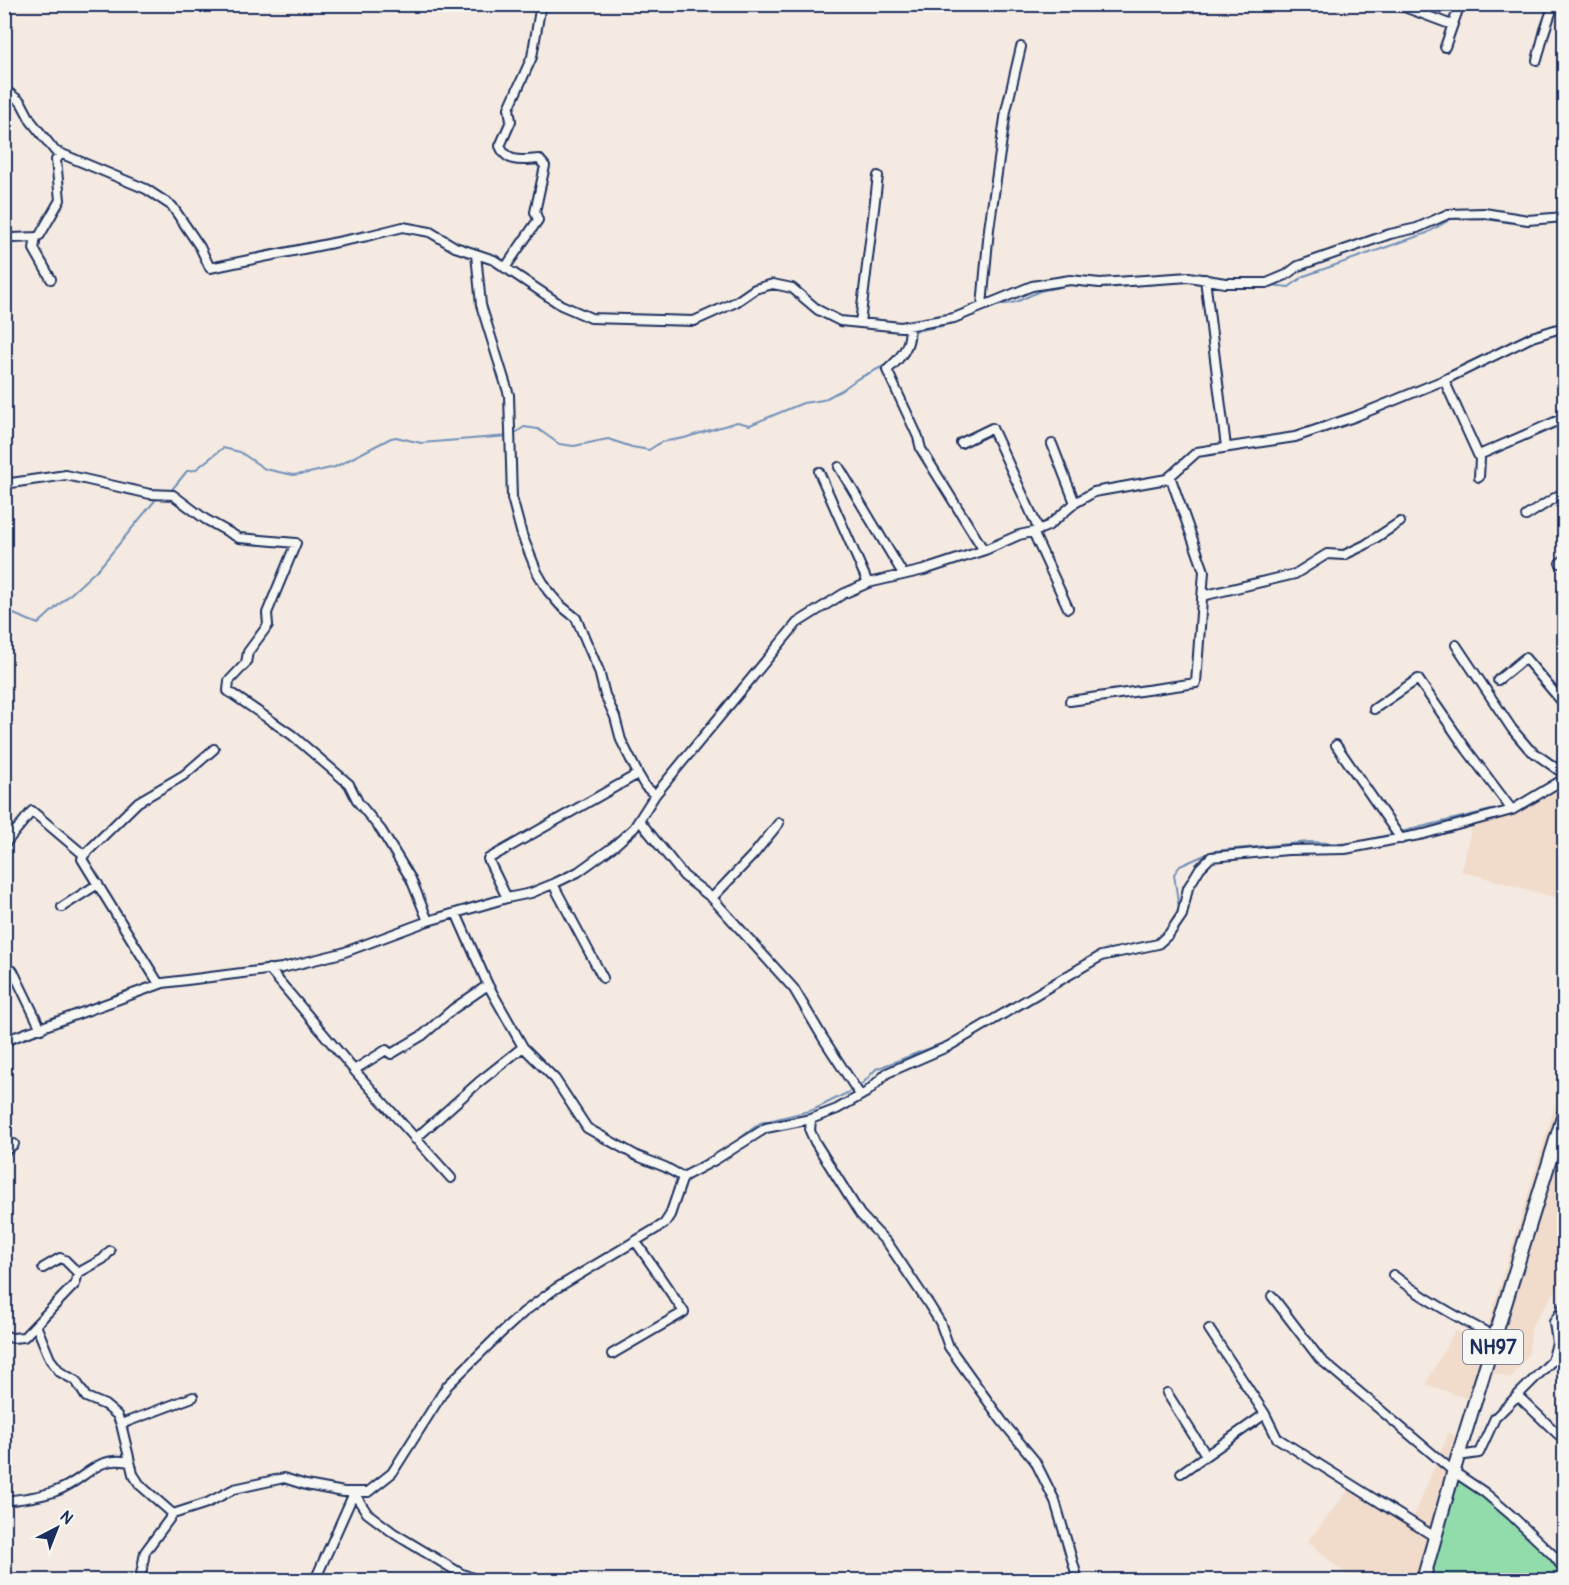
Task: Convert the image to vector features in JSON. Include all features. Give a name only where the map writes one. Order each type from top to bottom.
[{"type":"highway","name":"NH97","points":[[1422,1581],[1458,1456],[1564,1114]]},
{"type":"street","points":[[506,268],[538,220],[535,212],[545,166],[539,159],[515,161],[503,154],[500,146],[511,121],[509,108],[532,57],[542,4]]},
{"type":"street","points":[[1396,4],[1452,25]]},
{"type":"street","points":[[1445,46],[1460,4]]},
{"type":"street","points":[[1537,60],[1554,4]]},
{"type":"street","points":[[982,306],[989,229],[1006,111],[1021,47]]},
{"type":"street","points":[[4,89],[21,102],[31,121],[55,151],[146,189],[171,206],[200,247],[210,268],[403,227],[430,232],[455,248],[494,260],[561,305],[591,318],[694,321],[736,302],[756,289],[773,284],[792,288],[819,310],[840,321],[909,326],[954,318],[1032,286],[1070,280],[1100,283],[1189,277],[1225,283],[1267,283],[1298,266],[1389,234],[1417,228],[1448,214],[1484,213],[1528,220],[1564,218]]},
{"type":"street","points":[[13,238],[40,235],[60,200],[56,160],[61,154]]},
{"type":"street","points":[[860,323],[878,176]]},
{"type":"street","points":[[36,237],[34,249],[51,279]]},
{"type":"street","points":[[476,254],[481,305],[509,395],[512,498],[522,535],[537,572],[548,591],[576,618],[599,671],[621,740],[645,786],[655,795]]},
{"type":"street","points":[[1205,279],[1226,447]]},
{"type":"street","points":[[909,326],[910,334],[902,357],[887,370],[910,418],[921,450],[983,549]]},
{"type":"street","points":[[4,1041],[159,984],[269,969],[342,953],[428,921],[531,893],[553,884],[578,872],[614,846],[639,820],[655,795],[797,624],[843,594],[868,583],[924,570],[985,550],[1019,535],[1036,531],[1048,526],[1075,503],[1094,492],[1167,479],[1197,452],[1295,437],[1354,417],[1444,380],[1532,337],[1564,327]]},
{"type":"street","points":[[1444,380],[1479,455],[1479,477]]},
{"type":"street","points":[[1479,455],[1564,418]]},
{"type":"street","points":[[961,443],[992,428],[1068,608]]},
{"type":"street","points":[[1052,444],[1075,503]]},
{"type":"street","points":[[839,467],[903,574]]},
{"type":"street","points":[[819,472],[868,583]]},
{"type":"street","points":[[4,484],[66,475],[150,494],[173,495],[205,519],[239,538],[296,543],[267,613],[268,625],[248,652],[246,663],[230,681],[228,691],[292,735],[349,784],[358,802],[381,830],[411,879],[428,921]]},
{"type":"street","points":[[1070,701],[1196,683],[1204,571],[1170,477]]},
{"type":"street","points":[[1526,516],[1564,492]]},
{"type":"street","points":[[1202,596],[1295,574],[1327,554],[1344,555],[1365,545],[1400,522]]},
{"type":"street","points":[[1456,645],[1512,729],[1529,749],[1564,774]]},
{"type":"street","points":[[1498,680],[1526,658],[1564,704]]},
{"type":"street","points":[[1374,709],[1418,679],[1512,810]]},
{"type":"street","points":[[1336,746],[1401,839]]},
{"type":"street","points":[[159,984],[82,859],[138,802],[184,775],[214,749]]},
{"type":"street","points":[[507,898],[488,859],[638,774]]},
{"type":"street","points":[[140,1581],[146,1552],[172,1514],[207,1503],[234,1489],[284,1478],[306,1485],[354,1493],[368,1492],[392,1473],[447,1386],[524,1312],[555,1289],[664,1224],[670,1215],[683,1177],[766,1128],[811,1119],[837,1109],[867,1092],[887,1073],[949,1046],[1101,956],[1158,944],[1169,934],[1182,915],[1188,888],[1200,868],[1211,857],[1288,850],[1345,849],[1401,839],[1512,810],[1564,779]]},
{"type":"street","points":[[4,845],[32,811],[84,855]]},
{"type":"street","points":[[639,820],[684,876],[712,898],[794,989],[860,1095]]},
{"type":"street","points":[[712,898],[754,854],[779,823]]},
{"type":"street","points":[[62,907],[98,884]]},
{"type":"street","points":[[553,884],[603,978]]},
{"type":"street","points":[[456,913],[488,985],[523,1047],[555,1079],[587,1128],[637,1156],[683,1177]]},
{"type":"street","points":[[269,969],[354,1070],[451,1178]]},
{"type":"street","points":[[13,970],[41,1029]]},
{"type":"street","points":[[354,1070],[386,1050],[391,1054],[423,1035],[453,1009],[488,985]]},
{"type":"street","points":[[415,1139],[479,1082],[523,1047]]},
{"type":"street","points":[[811,1119],[810,1131],[815,1142],[860,1214],[889,1245],[940,1322],[949,1347],[1002,1421],[1035,1461],[1055,1501],[1078,1581]]},
{"type":"street","points":[[4,1152],[14,1144]]},
{"type":"street","points":[[612,1354],[684,1312],[636,1242]]},
{"type":"street","points":[[4,1335],[12,1338],[24,1337],[75,1284],[78,1273],[103,1258],[110,1251]]},
{"type":"street","points":[[43,1268],[60,1258],[78,1273]]},
{"type":"street","points":[[1393,1275],[1414,1292],[1496,1337]]},
{"type":"street","points":[[1272,1296],[1320,1359],[1454,1472],[1484,1492],[1511,1515],[1553,1555],[1564,1569]]},
{"type":"street","points":[[1458,1456],[1479,1453],[1495,1418],[1552,1360],[1557,1343],[1554,1322],[1564,1307]]},
{"type":"street","points":[[36,1325],[50,1359],[60,1372],[76,1381],[86,1397],[105,1405],[117,1415],[122,1424],[133,1474],[140,1485],[172,1514]]},
{"type":"street","points":[[1209,1329],[1265,1414],[1277,1438],[1435,1537]]},
{"type":"street","points":[[1167,1393],[1206,1455]]},
{"type":"street","points":[[1518,1396],[1564,1440]]},
{"type":"street","points":[[122,1424],[193,1397]]},
{"type":"street","points":[[1181,1473],[1265,1414]]},
{"type":"street","points":[[4,1501],[56,1491],[79,1480],[104,1461],[129,1462]]},
{"type":"street","points":[[315,1581],[354,1493]]},
{"type":"street","points":[[354,1493],[367,1513],[395,1534],[460,1573],[478,1581]]},
{"type":"shaded area","points":[[1564,783],[1564,900],[1461,871],[1473,821],[1513,813]]},
{"type":"shaded area","points":[[1564,1076],[1564,1279],[1532,1325],[1529,1353],[1511,1379],[1495,1373],[1476,1402],[1426,1384],[1455,1330],[1482,1344]]},
{"type":"shaded area","points":[[1449,1432],[1465,1442],[1428,1570],[1438,1580],[1352,1580],[1308,1541],[1354,1483],[1412,1520]]},
{"type":"green space","points":[[1454,1475],[1491,1500],[1551,1556],[1564,1572],[1564,1580],[1438,1580],[1428,1570]]},
{"type":"waterway","points":[[1271,285],[1289,287],[1304,276],[1427,233],[1451,219],[1477,218],[1529,225]]},
{"type":"waterway","points":[[987,308],[1016,302],[1040,291],[1069,285],[1107,288],[1190,281],[1202,283]]},
{"type":"waterway","points":[[1208,285],[1223,286]]},
{"type":"waterway","points":[[910,332],[942,326],[954,321]]},
{"type":"waterway","points":[[899,352],[906,335]]},
{"type":"waterway","points":[[514,434],[524,427],[538,429],[559,444],[574,446],[608,439],[649,450],[661,442],[684,438],[737,422],[750,425],[803,403],[823,400],[857,379],[890,363]]},
{"type":"waterway","points":[[170,492],[187,471],[195,470],[223,448],[240,452],[265,469],[293,475],[335,467],[396,437],[421,443],[509,436]]},
{"type":"waterway","points":[[4,610],[38,624],[100,567],[157,498]]},
{"type":"waterway","points":[[726,1149],[760,1123],[813,1110],[853,1090],[876,1069],[951,1040],[1104,950],[1156,941],[1167,930],[1179,909],[1174,874],[1180,866],[1214,851],[1309,842],[1351,844],[1491,810],[1504,809]]},
{"type":"waterway","points":[[692,1167],[721,1152]]}]
